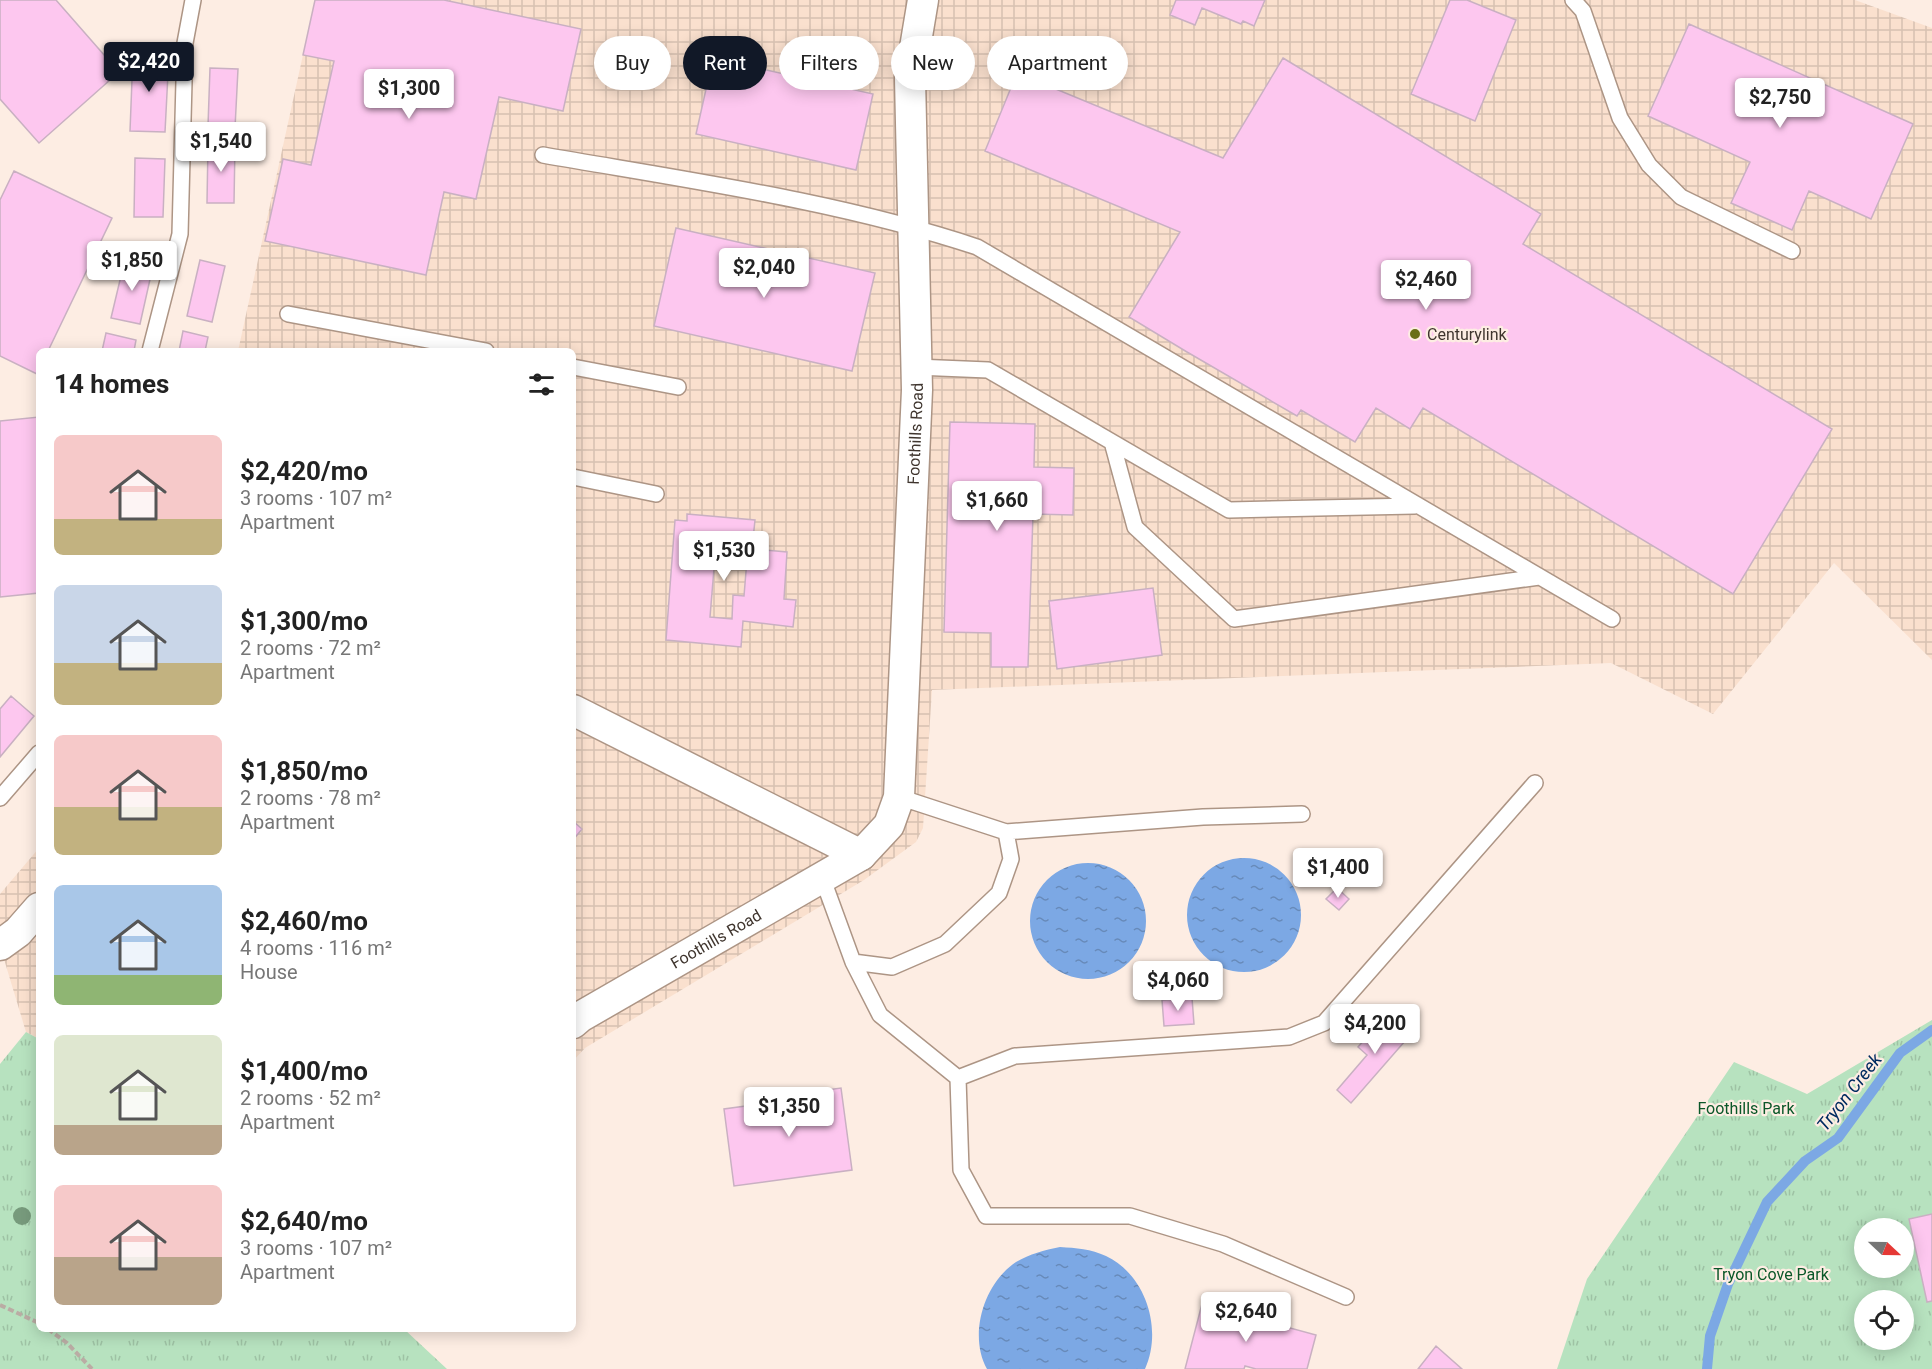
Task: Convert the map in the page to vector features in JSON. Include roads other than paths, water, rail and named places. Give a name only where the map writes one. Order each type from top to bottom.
[{"type":"street","name":"Foothills Road","points":[[576,1020],[861,855],[889,825],[899,797],[916,367],[910,78],[922,0]]},
{"type":"street","points":[[576,712],[861,855]]},
{"type":"street","points":[[0,945],[18,932],[36,911]]},
{"type":"lane","points":[[151,348],[180,234],[185,43],[193,0]]},
{"type":"lane","points":[[1573,0],[1583,11],[1620,118],[1649,165],[1681,197],[1792,250]]},
{"type":"lane","points":[[543,155],[692,181],[913,226],[977,247],[1415,506],[1612,619]]},
{"type":"lane","points":[[288,314],[470,348]]},
{"type":"lane","points":[[916,367],[988,370],[1228,510],[1415,506]]},
{"type":"lane","points":[[576,368],[678,387]]},
{"type":"lane","points":[[1113,442],[1135,527],[1234,618],[1539,577]]},
{"type":"lane","points":[[576,478],[656,494]]},
{"type":"lane","points":[[0,798],[36,756]]},
{"type":"lane","points":[[958,1078],[1015,1056],[1289,1037],[1324,1023],[1535,783]]},
{"type":"lane","points":[[899,797],[1006,832],[1203,817],[1302,814]]},
{"type":"lane","points":[[853,962],[892,967],[945,944],[999,893],[1011,859],[1006,832]]},
{"type":"lane","points":[[822,877],[853,962],[880,1015],[958,1078],[961,1170],[986,1216],[1130,1216],[1222,1244],[1346,1297]]},
{"type":"water","points":[[1244,858],[1266,862],[1285,874],[1297,893],[1301,915],[1297,937],[1285,956],[1266,968],[1244,972],[1222,968],[1203,956],[1191,937],[1187,915],[1191,893],[1203,874],[1222,862]]},
{"type":"water","points":[[1088,863],[1110,868],[1129,880],[1141,899],[1146,921],[1141,943],[1129,962],[1110,974],[1088,979],[1066,974],[1047,962],[1035,943],[1030,921],[1035,899],[1047,880],[1066,868]]},
{"type":"water","points":[[1060,1247],[1083,1249],[1106,1256],[1132,1276],[1141,1290],[1151,1321],[1150,1353],[1145,1369],[987,1369],[981,1356],[979,1326],[982,1311],[995,1283],[1016,1262]]},
{"type":"waterway","name":"Tryon Creek","points":[[1707,1369],[1710,1336],[1728,1284],[1767,1202],[1805,1161],[1838,1138],[1900,1053],[1932,1030]]},
{"type":"place","name":"Centurylink","points":[[1415,334]]},
{"type":"park label","name":"Foothills Park","points":[[1746,1108]]},
{"type":"park label","name":"Tryon Cove Park","points":[[1771,1274]]}]
